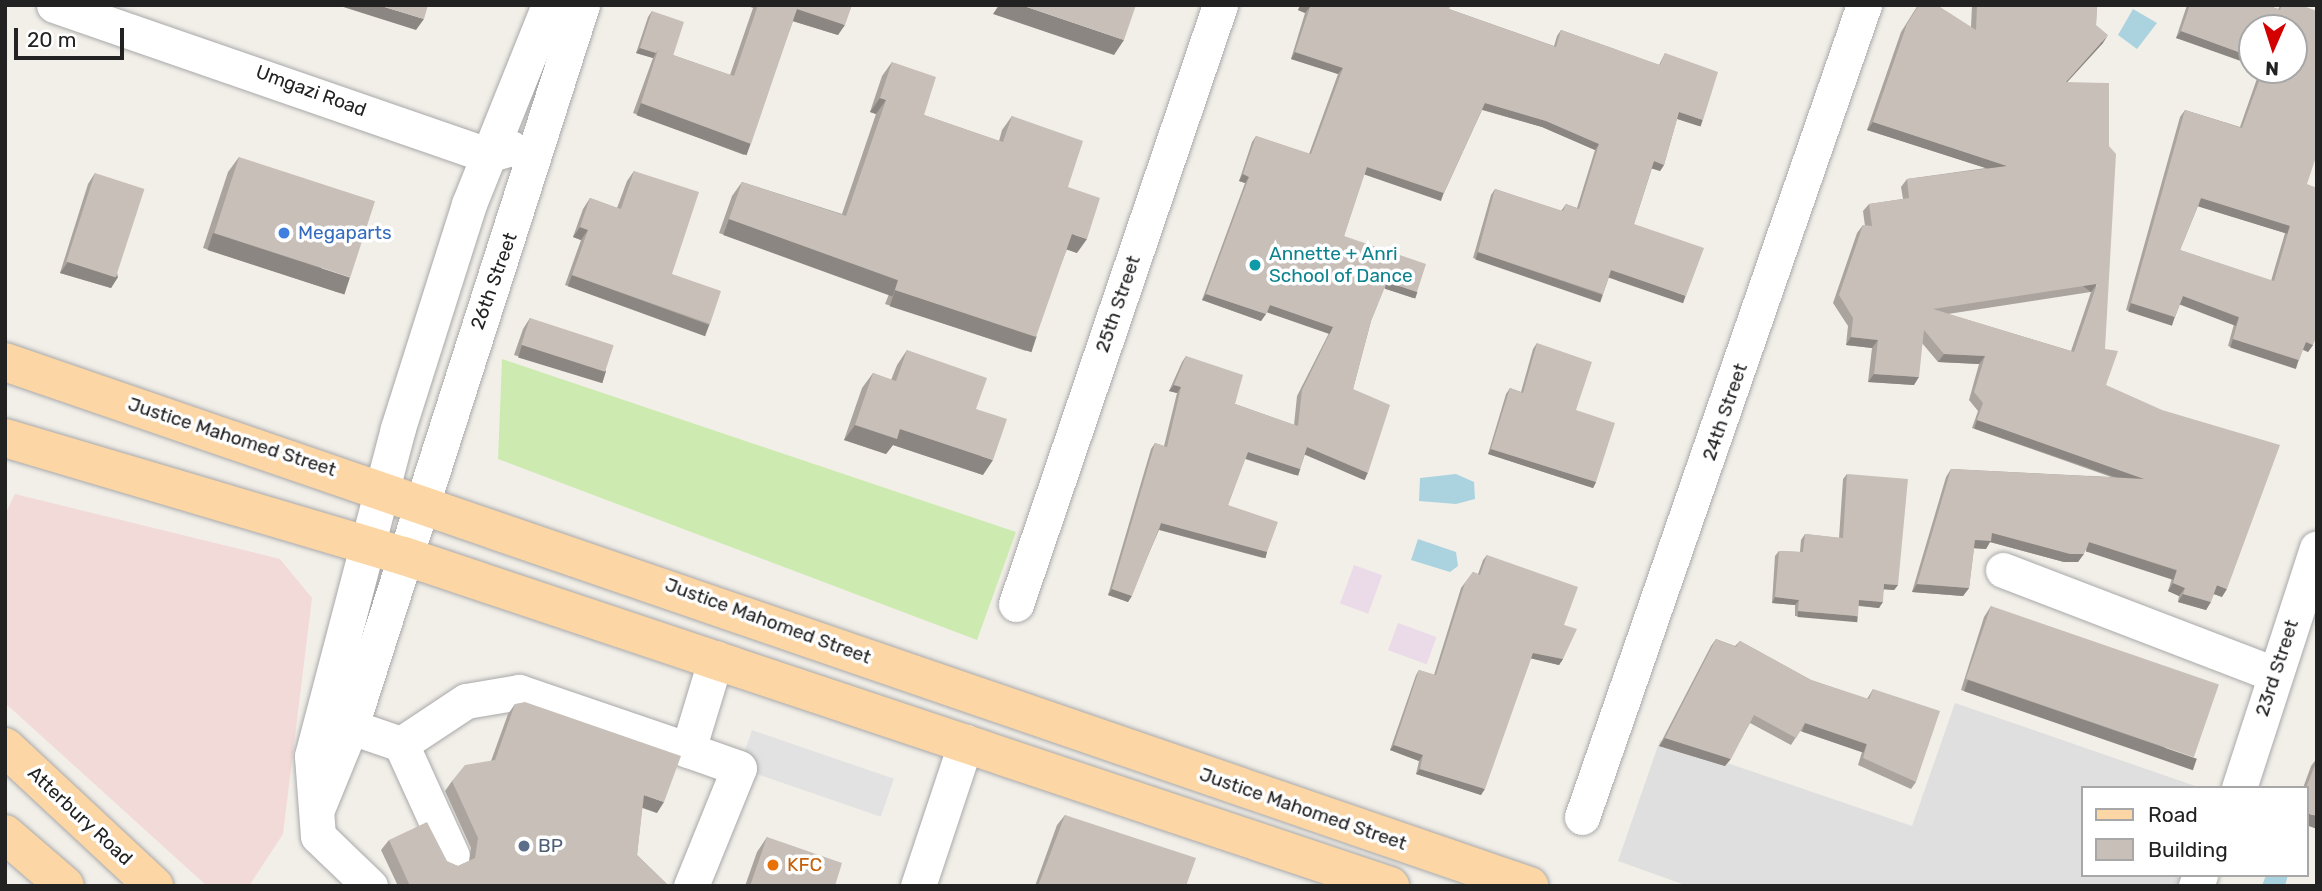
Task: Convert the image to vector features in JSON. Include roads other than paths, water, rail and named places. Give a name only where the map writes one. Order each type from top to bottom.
[{"type":"main road","name":"Justice Mahomed Street","points":[[5,362],[421,500],[1529,886]]},
{"type":"main road","points":[[5,439],[65,451],[364,543],[716,658],[1390,886]]},
{"type":"main road","points":[[5,466],[65,451]]},
{"type":"main road","name":"Atterbury Road","points":[[5,747],[154,886]]},
{"type":"main road","points":[[5,834],[65,886]]},
{"type":"street","name":"Umgazi Road","points":[[54,5],[487,155]]},
{"type":"street","points":[[370,886],[318,836],[313,814],[312,756],[336,721],[364,543],[381,487],[487,155],[549,5]]},
{"type":"street","name":"26th Street","points":[[336,721],[404,556],[515,222],[582,5]]},
{"type":"street","name":"25th Street","points":[[1016,604],[1220,5]]},
{"type":"street","name":"24th Street","points":[[1582,817],[1864,5]]},
{"type":"street","points":[[487,155],[545,127]]},
{"type":"street","points":[[487,155],[515,222]]},
{"type":"street","name":"23rd Street","points":[[2240,786],[2317,548]]},
{"type":"street","points":[[2003,570],[2274,674]]},
{"type":"street","points":[[688,750],[716,658]]},
{"type":"street","points":[[401,744],[466,701],[519,692],[739,768],[691,886]]},
{"type":"street","points":[[336,721],[401,744],[452,856]]},
{"type":"street","points":[[918,886],[967,742]]},
{"type":"water","points":[[2133,9],[2157,23],[2137,49],[2118,35]]},
{"type":"water","points":[[1456,474],[1474,482],[1475,499],[1456,504],[1419,501],[1420,478]]},
{"type":"water","points":[[1418,539],[1456,552],[1458,566],[1450,572],[1411,560]]},
{"type":"water","points":[[2265,877],[2287,877],[2285,886],[2262,886]]},
{"type":"place","name":"Megaparts","points":[[284,233]]},
{"type":"place","name":"Annette + Anri School of Dance","points":[[1255,265]]},
{"type":"place","name":"BP","points":[[524,846]]},
{"type":"place","name":"KFC","points":[[773,865]]}]
